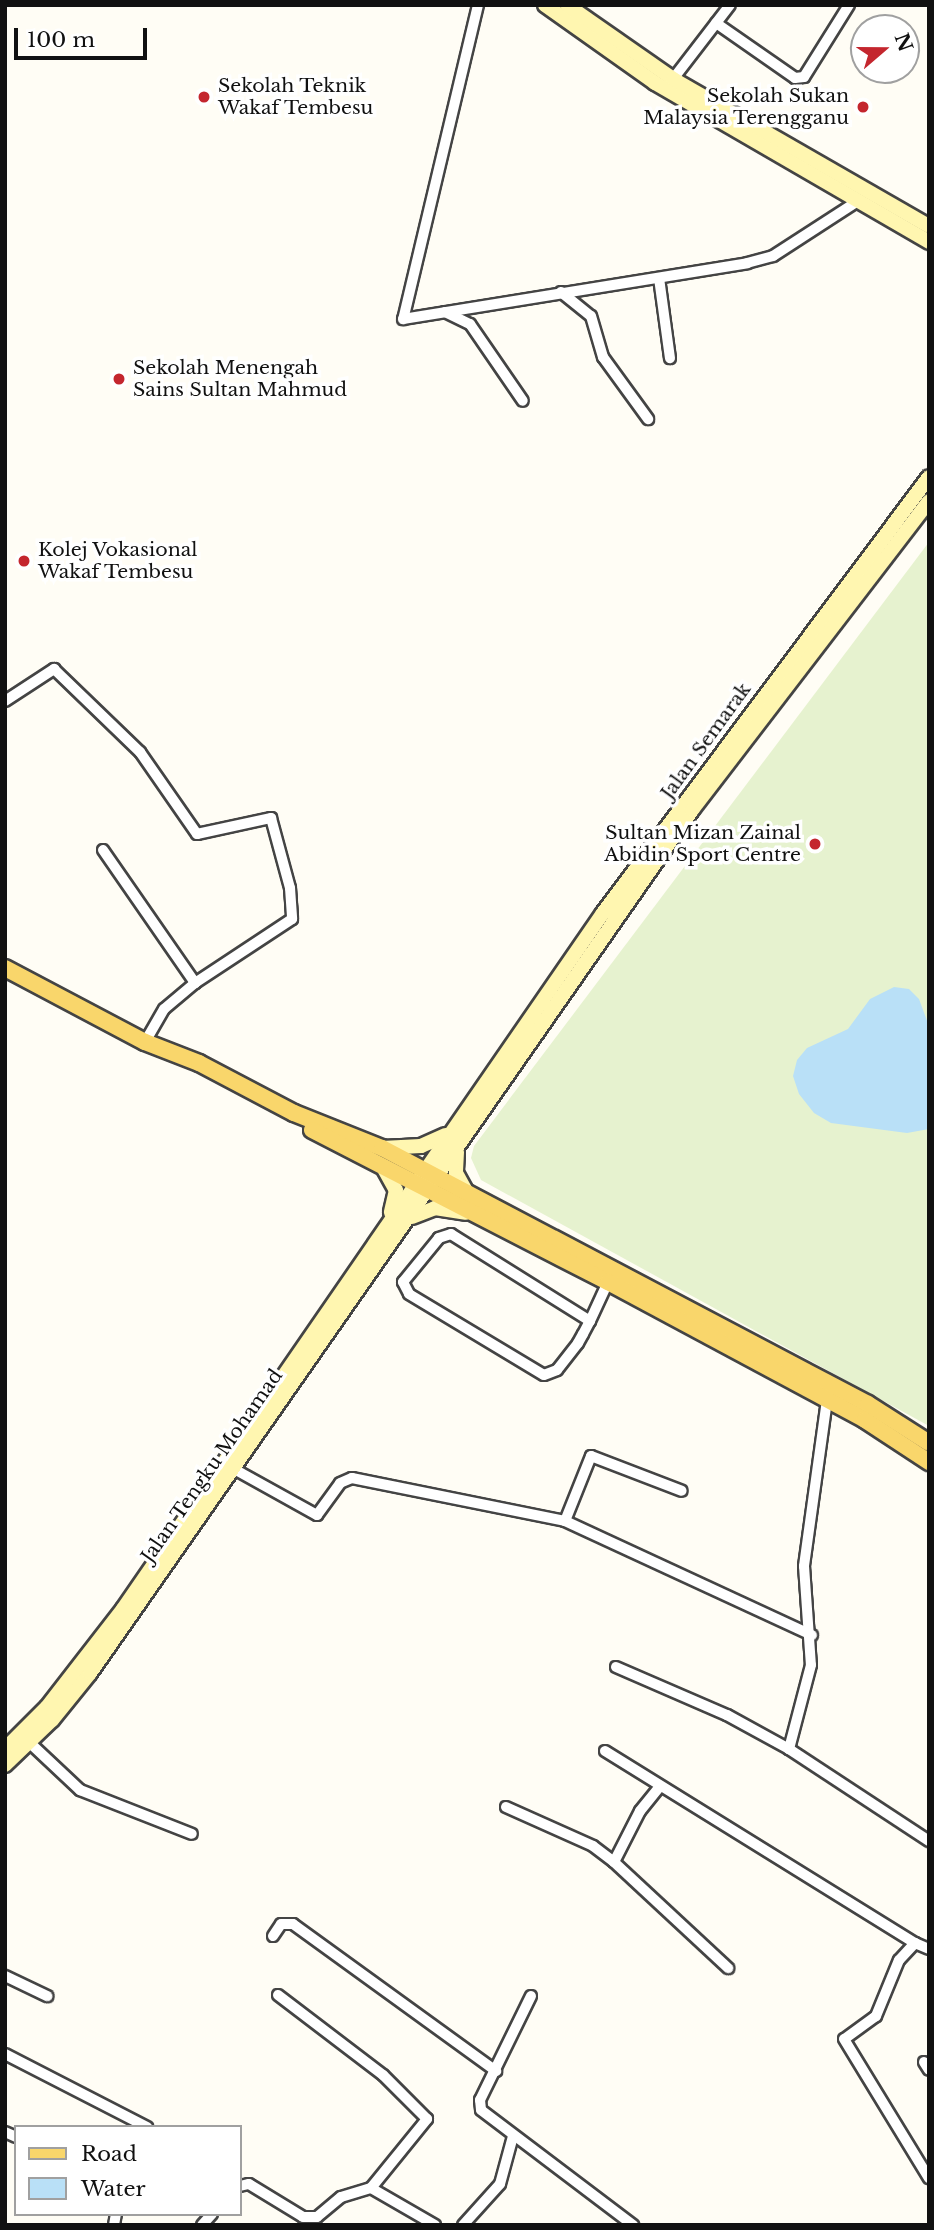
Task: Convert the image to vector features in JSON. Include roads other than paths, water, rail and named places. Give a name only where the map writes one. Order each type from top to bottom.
[{"type":"main road","points":[[544,5],[644,76],[929,242]]},
{"type":"main road","points":[[567,5],[673,79],[929,226]]},
{"type":"main road","name":"Jalan Semarak","points":[[427,1181],[450,1133],[603,913],[929,477]]},
{"type":"main road","name":"Jalan Semarak","points":[[427,1181],[458,1147],[692,810],[929,501]]},
{"type":"main road","points":[[5,968],[383,1167],[467,1193],[827,1400],[929,1462]]},
{"type":"main road","points":[[149,1043],[198,1063],[293,1113],[382,1148],[478,1216],[611,1275],[868,1404],[929,1443]]},
{"type":"main road","points":[[382,1148],[421,1146],[450,1133]]},
{"type":"main road","points":[[458,1147],[456,1173],[467,1193]]},
{"type":"main road","points":[[383,1167],[393,1180],[396,1196],[384,1233]]},
{"type":"main road","name":"Jalan Tengku Mohamad","points":[[5,1765],[30,1743],[90,1673],[410,1218],[427,1181]]},
{"type":"main road","name":"Jalan Tengku Mohamad","points":[[5,1749],[53,1700],[116,1618],[384,1233],[427,1181]]},
{"type":"main road","points":[[410,1218],[435,1208],[478,1216]]},
{"type":"street","points":[[478,5],[402,319],[659,278],[773,256],[858,201]]},
{"type":"street","points":[[673,79],[730,5]]},
{"type":"street","points":[[716,23],[795,78],[804,77],[849,5]]},
{"type":"street","points":[[659,278],[670,358]]},
{"type":"street","points":[[561,292],[591,316],[603,357],[648,419]]},
{"type":"street","points":[[445,312],[470,324],[523,401]]},
{"type":"street","points":[[5,701],[54,669],[140,752],[197,834],[271,818],[290,888],[292,919],[195,983],[164,1009],[149,1043]]},
{"type":"street","points":[[103,850],[195,983]]},
{"type":"street","points":[[590,1321],[451,1234],[439,1238],[403,1282],[409,1294],[538,1374],[557,1370],[590,1321],[611,1275]]},
{"type":"street","points":[[789,1749],[811,1665],[812,1635],[804,1566],[827,1400]]},
{"type":"street","points":[[565,1521],[591,1456],[682,1490]]},
{"type":"street","points":[[234,1469],[317,1515],[340,1483],[352,1478],[565,1521],[812,1635]]},
{"type":"street","points":[[617,1667],[727,1715],[789,1749],[929,1841]]},
{"type":"street","points":[[30,1743],[80,1790],[192,1834]]},
{"type":"street","points":[[605,1751],[915,1943],[929,1949]]},
{"type":"street","points":[[614,1861],[639,1811],[660,1786]]},
{"type":"street","points":[[506,1807],[593,1846],[614,1861],[728,1968]]},
{"type":"street","points":[[273,1936],[281,1924],[293,1924],[496,2071]]},
{"type":"street","points":[[915,1943],[899,1960],[876,2016],[844,2039],[929,2178]]},
{"type":"street","points":[[5,1976],[47,1996]]},
{"type":"street","points":[[242,2186],[249,2184],[310,2219],[341,2197],[371,2188],[426,2126],[425,2115],[383,2075],[278,1995]]},
{"type":"street","points":[[531,1996],[479,2104],[513,2136],[633,2225]]},
{"type":"street","points":[[5,2054],[143,2125]]},
{"type":"street","points":[[463,2225],[500,2184],[513,2136]]},
{"type":"street","points":[[371,2188],[435,2225]]},
{"type":"water","points":[[894,987],[909,989],[919,999],[929,1026],[929,1129],[907,1133],[831,1123],[814,1113],[799,1094],[793,1076],[797,1060],[807,1048],[848,1029],[870,999]]},
{"type":"place","name":"Sekolah Teknik Wakaf Tembesu","points":[[204,97]]},
{"type":"place","name":"Sekolah Sukan Malaysia Terengganu","points":[[863,107]]},
{"type":"place","name":"Sekolah Menengah Sains Sultan Mahmud","points":[[119,379]]},
{"type":"place","name":"Kolej Vokasional Wakaf Tembesu","points":[[24,561]]},
{"type":"place","name":"Sultan Mizan Zainal Abidin Sport Centre","points":[[815,844]]}]
